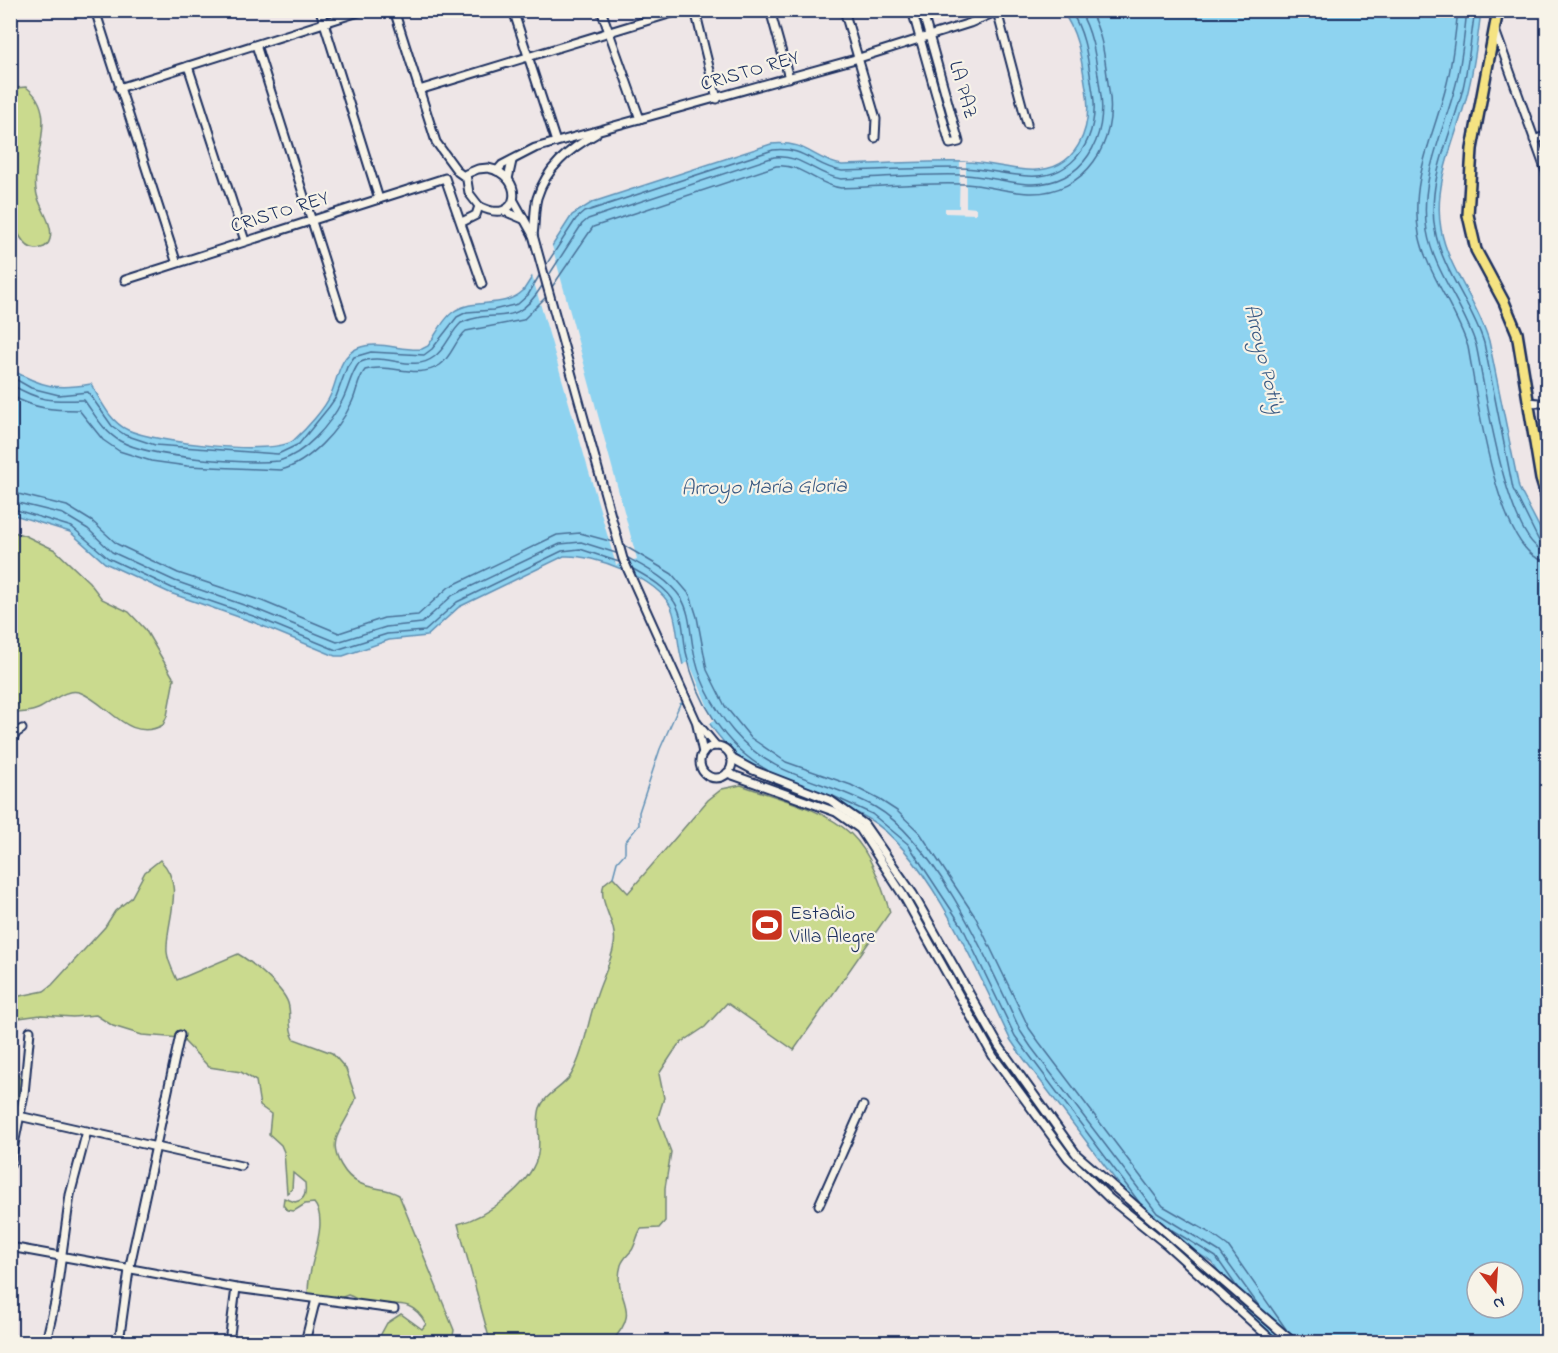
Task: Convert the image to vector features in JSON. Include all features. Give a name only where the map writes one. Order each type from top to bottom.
[{"type":"main road","points":[[1498,13],[1472,149],[1468,215],[1476,250],[1511,316],[1529,402],[1541,479],[1548,502]]},
{"type":"street","points":[[95,10],[176,261]]},
{"type":"street","points":[[320,10],[379,199]]},
{"type":"street","points":[[119,88],[365,10]]},
{"type":"street","points":[[394,10],[435,142],[455,165],[458,172],[467,174],[484,168],[498,171],[507,179],[512,188],[514,201],[533,235],[623,559],[697,723],[703,753],[700,762],[706,774],[715,778],[727,772],[836,813],[860,829],[903,895],[993,1056],[1068,1158],[1110,1199],[1166,1244],[1274,1342]]},
{"type":"street","points":[[513,10],[556,142]]},
{"type":"street","points":[[601,10],[640,119]]},
{"type":"street","points":[[419,90],[682,10]]},
{"type":"street","points":[[694,10],[717,99]]},
{"type":"street","points":[[770,10],[789,78]]},
{"type":"street","points":[[844,10],[876,119],[878,129],[875,138]]},
{"type":"street","name":"LA PAZ","points":[[912,10],[950,144],[959,142],[922,10]]},
{"type":"street","points":[[1498,13],[1510,10]]},
{"type":"street","points":[[998,11],[1027,124]]},
{"type":"street","name":"CRISTO REY","points":[[498,171],[502,165],[536,148],[859,58],[998,11]]},
{"type":"street","points":[[1495,30],[1548,177]]},
{"type":"street","points":[[256,45],[342,316]]},
{"type":"street","points":[[188,66],[245,241]]},
{"type":"street","points":[[533,235],[537,199],[546,177],[560,159],[578,144],[605,129]]},
{"type":"street","points":[[1534,140],[1548,135]]},
{"type":"street","points":[[507,179],[512,161]]},
{"type":"street","points":[[467,174],[471,199],[479,206],[504,211],[523,219]]},
{"type":"street","name":"CRISTO REY","points":[[125,279],[176,261],[445,178],[462,222]]},
{"type":"street","points":[[504,211],[511,207],[514,201]]},
{"type":"street","points":[[479,206],[476,215],[462,222],[482,284]]},
{"type":"street","points":[[1529,402],[1548,404]]},
{"type":"street","points":[[697,723],[716,746],[726,750],[731,758],[753,770],[830,800],[864,824],[914,894],[999,1046],[1077,1155],[1293,1342]]},
{"type":"street","points":[[10,745],[16,733],[22,729]]},
{"type":"street","points":[[703,753],[716,746]]},
{"type":"street","points":[[727,772],[731,758]]},
{"type":"street","points":[[10,1165],[20,1116],[30,1031]]},
{"type":"street","points":[[141,1342],[119,1341],[129,1270],[180,1035]]},
{"type":"street","points":[[819,1205],[863,1106]]},
{"type":"street","points":[[10,1114],[241,1166]]},
{"type":"street","points":[[46,1342],[62,1257],[70,1195],[87,1131]]},
{"type":"street","points":[[10,1247],[236,1288],[394,1309]]},
{"type":"street","points":[[229,1342],[236,1288]]},
{"type":"street","points":[[305,1342],[316,1299]]},
{"type":"green space","points":[[26,87],[36,98],[42,110],[42,138],[35,182],[37,195],[51,234],[47,245],[35,249],[29,247],[20,237],[10,211],[8,193],[10,137],[13,135],[11,92],[15,88]]},
{"type":"green space","points":[[11,531],[55,550],[89,582],[102,599],[129,612],[145,629],[174,679],[163,725],[151,729],[129,726],[89,697],[74,691],[63,694],[35,710],[11,713]]},
{"type":"green space","points":[[741,785],[813,810],[851,834],[870,860],[890,912],[794,1050],[727,1003],[705,1027],[678,1045],[659,1074],[664,1098],[658,1117],[671,1152],[665,1188],[665,1221],[659,1228],[641,1229],[632,1250],[622,1263],[619,1277],[626,1320],[611,1342],[490,1341],[458,1224],[481,1215],[505,1199],[525,1180],[537,1158],[540,1108],[542,1103],[571,1075],[582,1048],[614,945],[613,929],[603,898],[604,884],[613,877],[628,893],[708,800],[722,789]]},
{"type":"green space","points":[[160,860],[168,870],[174,893],[167,952],[177,980],[238,954],[266,976],[285,997],[294,1039],[332,1053],[346,1069],[356,1098],[336,1140],[338,1159],[349,1176],[359,1183],[399,1195],[454,1330],[452,1342],[407,1342],[401,1336],[393,1337],[388,1342],[362,1342],[372,1336],[380,1336],[387,1323],[401,1314],[422,1329],[426,1324],[420,1315],[407,1305],[366,1303],[348,1295],[326,1303],[309,1298],[308,1287],[319,1235],[319,1212],[314,1203],[305,1204],[294,1211],[287,1210],[283,1205],[284,1198],[295,1202],[303,1197],[305,1183],[293,1173],[292,1189],[287,1193],[284,1152],[281,1145],[269,1134],[271,1114],[260,1106],[256,1081],[241,1072],[209,1067],[181,1038],[142,1035],[113,1026],[96,1015],[73,1017],[41,1015],[19,1018],[11,1025],[10,998],[44,991],[52,985],[105,927],[115,911],[131,898],[145,872]]},
{"type":"green space","points":[[18,1074],[24,1088],[11,1125],[11,1075]]},
{"type":"water","points":[[1062,11],[1481,11],[1471,78],[1443,175],[1439,211],[1441,229],[1450,258],[1478,313],[1489,341],[1519,488],[1547,542],[1547,1342],[1268,1342],[1212,1262],[1148,1223],[1021,1055],[1010,1039],[968,951],[932,888],[912,859],[891,836],[869,819],[766,776],[735,754],[725,743],[707,720],[693,694],[683,666],[671,607],[663,596],[639,578],[592,559],[564,556],[459,607],[427,636],[389,640],[343,656],[335,656],[253,622],[170,593],[105,563],[70,532],[11,514],[10,369],[49,386],[68,387],[91,384],[116,422],[141,435],[213,446],[282,445],[294,440],[320,412],[331,394],[343,362],[352,352],[358,348],[373,345],[422,349],[428,346],[442,323],[453,312],[470,305],[515,297],[523,291],[572,215],[593,202],[771,144],[793,145],[842,165],[965,162],[1028,170],[1045,169],[1059,164],[1070,156],[1078,145],[1087,118],[1088,103],[1081,57],[1072,29]]},
{"type":"pier","points":[[960,162],[966,162],[966,207],[976,208],[976,214],[945,213],[945,208],[959,208]]},
{"type":"pier","points":[[551,242],[637,559],[616,565],[531,272]]},
{"type":"pier","points":[[689,662],[714,721],[707,724],[683,678],[680,666]]},
{"type":"waterway","points":[[613,877],[617,862],[625,853],[625,842],[639,825],[639,812],[660,749],[680,704],[684,702]]},
{"type":"place","name":"Estadio Villa Alegre","points":[[767,925]]},
{"type":"water label","name":"Arroyo Poti'y","points":[[1263,359]]},
{"type":"water label","name":"Arroyo María Gloria","points":[[764,488]]}]
